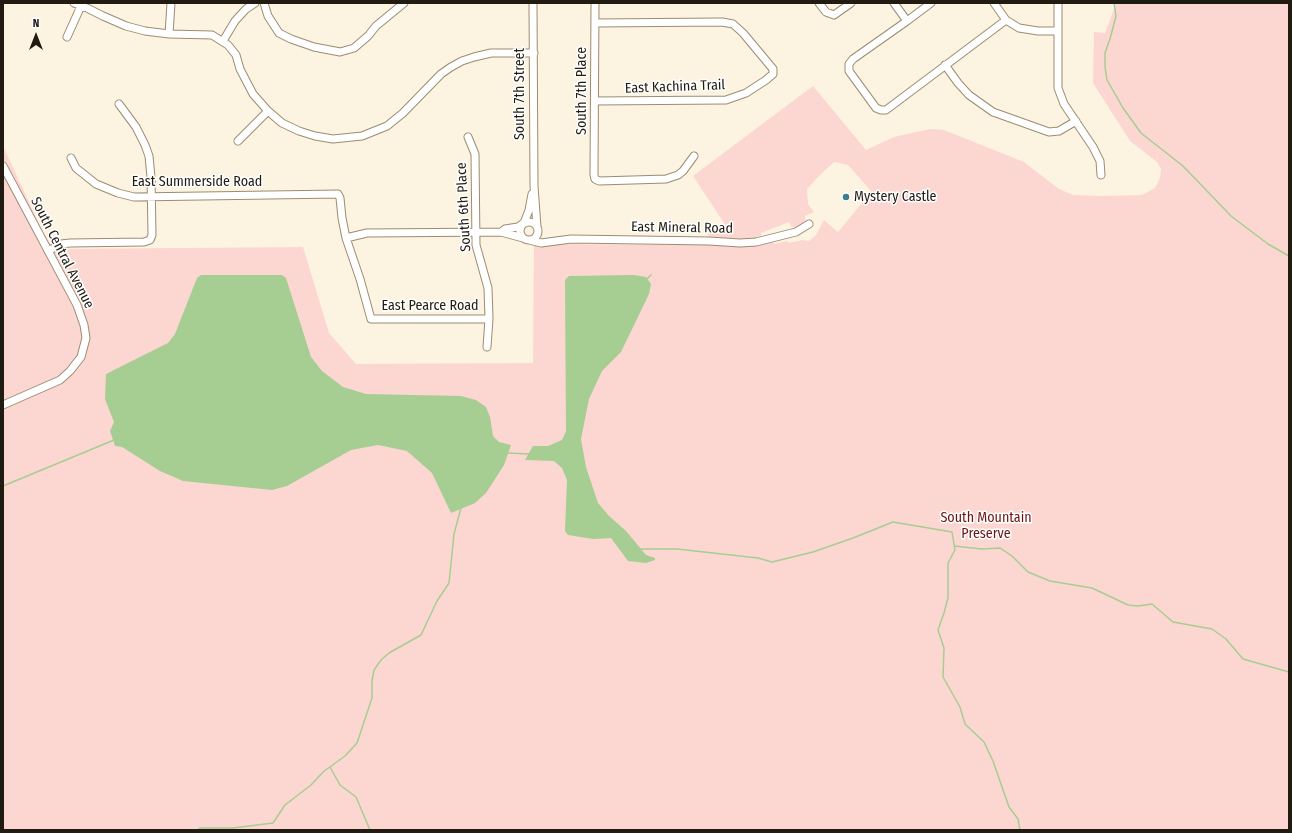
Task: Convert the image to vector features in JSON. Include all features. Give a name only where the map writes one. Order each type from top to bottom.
[{"type":"street","points":[[169,34],[171,3]]},
{"type":"street","points":[[223,41],[235,21],[246,9],[255,3]]},
{"type":"street","points":[[264,3],[268,16],[279,33],[290,39],[314,47],[340,52],[354,48],[368,36],[376,26],[404,3]]},
{"type":"street","name":"South 7th Street","points":[[533,3],[534,186],[537,230]]},
{"type":"street","name":"South 7th Place","points":[[595,3],[595,179],[599,181],[666,179],[678,175],[683,171],[694,156]]},
{"type":"street","points":[[819,3],[826,12],[831,15],[834,15],[851,3]]},
{"type":"street","points":[[894,3],[907,21]]},
{"type":"street","points":[[931,3],[853,59],[849,64],[849,71],[876,108],[886,110],[1006,20]]},
{"type":"street","points":[[994,3],[1006,20],[1019,28],[1038,31],[1058,31]]},
{"type":"street","points":[[1058,3],[1058,88],[1064,104],[1093,147],[1100,161],[1101,175]]},
{"type":"street","points":[[67,37],[82,5],[126,26],[145,31],[169,34],[212,35],[228,45],[236,55],[240,68],[258,100],[282,123],[315,136],[333,138],[362,136],[387,126],[396,120],[441,74],[462,62],[474,57],[491,53],[534,53]]},
{"type":"street","name":"East Kachina Trail","points":[[595,23],[722,22],[733,24],[748,39],[772,69],[773,74],[746,93],[726,100],[595,101]]},
{"type":"street","points":[[945,65],[969,95],[993,112],[1049,132],[1059,131],[1076,121]]},
{"type":"street","points":[[48,251],[61,244],[70,243],[144,242],[150,240],[152,234],[151,168],[145,145],[136,127],[119,104]]},
{"type":"street","points":[[238,141],[268,110]]},
{"type":"street","name":"South 6th Place","points":[[468,137],[475,154],[476,245],[488,288],[489,319],[487,347]]},
{"type":"street","name":"East Summerside Road","points":[[71,158],[76,168],[96,184],[118,193],[134,197],[338,194],[340,198],[346,238]]},
{"type":"street","name":"South Central Avenue","points":[[3,166],[77,305],[86,338],[84,349],[76,364],[60,380],[3,405]]},
{"type":"street","name":"South 7th Street","points":[[526,239],[520,232],[529,210],[534,186]]},
{"type":"street","points":[[523,224],[531,222],[537,230],[534,238],[526,239]]},
{"type":"street","name":"East Mineral Road","points":[[501,232],[523,224]]},
{"type":"street","name":"East Mineral Road","points":[[346,238],[367,233],[501,232],[541,243],[551,241],[586,240],[709,241],[729,243],[756,242],[796,232],[809,224]]},
{"type":"street","name":"East Mineral Road","points":[[537,230],[551,241]]},
{"type":"street","name":"East Pearce Road","points":[[346,238],[371,319],[489,319]]},
{"type":"green space","name":"South Mountain Preserve","points":[[1114,3],[1289,3],[1289,830],[3,830],[3,146],[43,232],[54,249],[303,247],[329,333],[356,364],[533,363],[534,244],[707,245],[707,243],[733,245],[772,240],[774,244],[787,241],[789,243],[802,240],[809,241],[816,235],[824,220],[838,232],[871,192],[848,165],[834,162],[807,189],[808,204],[814,212],[805,216],[806,222],[795,228],[791,226],[789,222],[761,233],[761,236],[745,239],[726,239],[708,236],[708,232],[730,232],[693,176],[813,86],[866,150],[894,137],[930,129],[944,130],[1024,162],[1059,189],[1073,195],[1142,195],[1155,188],[1160,178],[1161,169],[1157,162],[1130,141],[1093,83],[1094,32],[1105,33],[1114,9]]},
{"type":"shaded area","points":[[201,275],[282,275],[286,278],[311,357],[322,371],[343,387],[366,394],[461,396],[476,400],[486,407],[490,417],[493,436],[499,442],[511,445],[504,465],[486,493],[475,503],[451,513],[432,473],[407,451],[378,445],[351,450],[287,486],[272,490],[183,481],[160,471],[122,447],[115,446],[110,431],[114,422],[105,399],[106,374],[168,343],[175,334],[197,278]]},
{"type":"shaded area","points":[[634,275],[646,277],[651,284],[649,294],[621,352],[602,371],[589,399],[581,439],[586,467],[598,503],[609,516],[626,531],[646,555],[655,558],[655,560],[646,563],[628,561],[611,538],[593,539],[568,535],[565,531],[567,480],[562,468],[554,461],[525,460],[533,446],[548,446],[562,440],[566,431],[565,280],[569,276]]},
{"type":"waterway","points":[[1114,3],[1116,16],[1105,53],[1105,67],[1107,80],[1123,108],[1141,133],[1183,166],[1231,216],[1268,244],[1289,256]]},
{"type":"waterway","points":[[646,280],[651,275]]},
{"type":"waterway","points":[[3,486],[114,440]]},
{"type":"waterway","points":[[507,453],[529,454]]},
{"type":"waterway","points":[[198,830],[200,828],[233,828],[273,823],[285,805],[311,785],[323,772],[345,756],[357,743],[372,698],[372,681],[374,670],[381,660],[389,653],[421,635],[437,601],[449,583],[454,534],[461,508]]},
{"type":"waterway","points":[[641,549],[677,549],[758,558],[772,562],[813,552],[893,522],[952,532],[955,550],[948,563],[948,598],[938,630],[944,648],[943,677],[960,707],[965,724],[984,742],[993,761],[1009,807],[1018,819],[1020,830]]},
{"type":"waterway","points":[[954,546],[982,549],[1000,548],[1012,556],[1028,572],[1050,581],[1092,588],[1128,605],[1138,606],[1152,604],[1173,622],[1212,629],[1226,639],[1243,659],[1289,672]]},
{"type":"waterway","points":[[330,767],[340,785],[356,797],[370,830]]},
{"type":"place","name":"Mystery Castle","points":[[846,197]]}]
